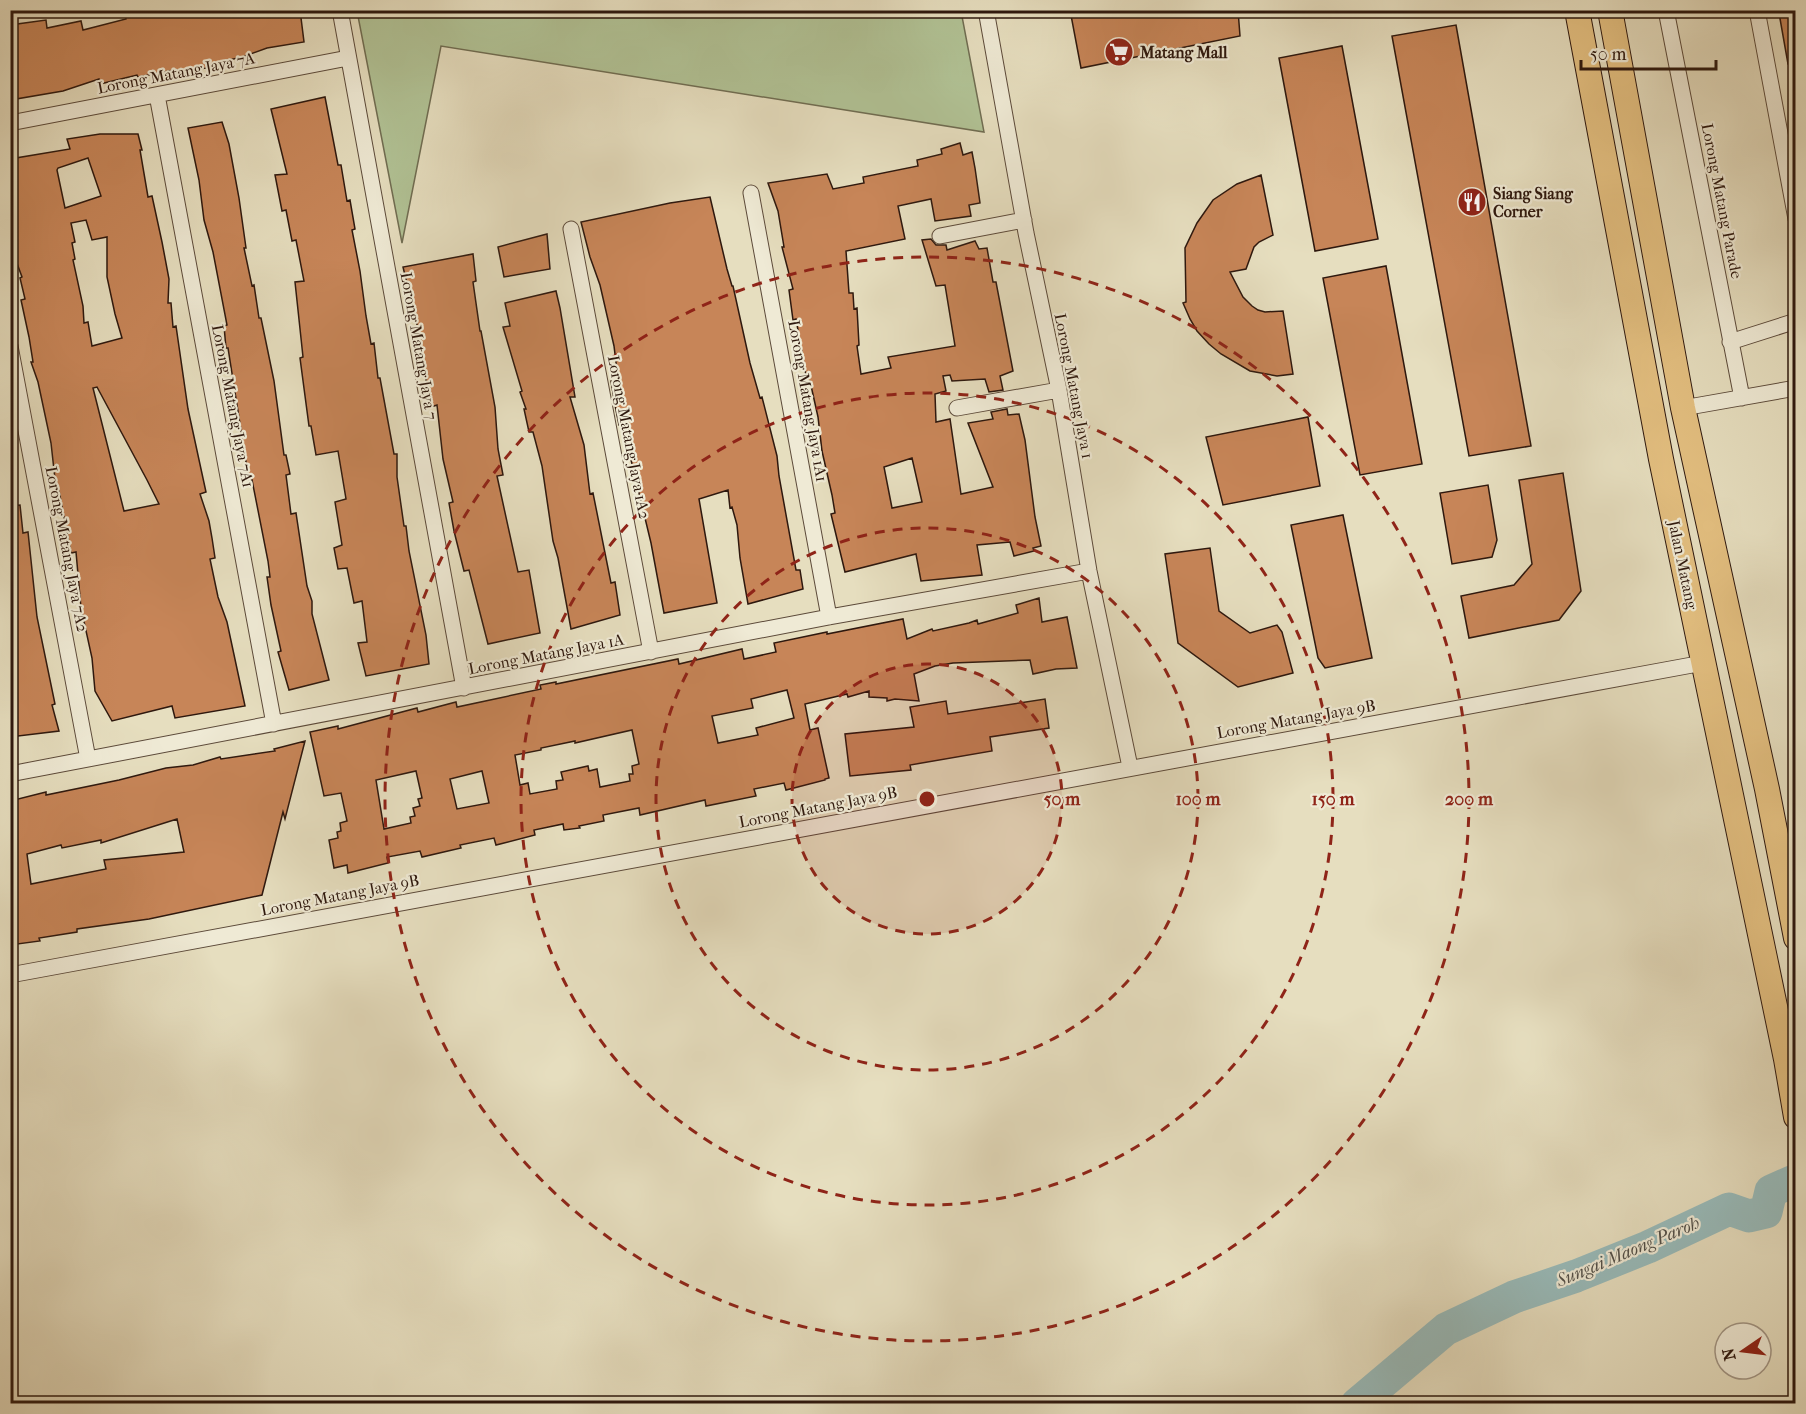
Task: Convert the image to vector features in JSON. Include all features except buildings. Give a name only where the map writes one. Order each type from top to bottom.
[{"type":"main road","name":"Jalan Matang","points":[[1577,10],[1661,459],[1786,1059],[1796,1117]]},
{"type":"main road","name":"Jalan Matang","points":[[1610,10],[1683,408],[1767,789],[1796,938]]},
{"type":"main road","points":[[1661,459],[1664,418],[1669,412],[1683,408]]},
{"type":"street","name":"Lorong Matang Jaya 7","points":[[340,10],[464,688]]},
{"type":"street","name":"Lorong Matang Jaya 1","points":[[986,10],[1024,220],[1059,390],[1089,571],[1130,767]]},
{"type":"street","name":"Lorong Matang Parade","points":[[1666,10],[1742,398]]},
{"type":"street","points":[[1757,10],[1789,148],[1796,219]]},
{"type":"street","name":"Lorong Matang Jaya 7A","points":[[10,123],[348,58]]},
{"type":"street","name":"Lorong Matang Jaya 7A1","points":[[157,95],[274,724]]},
{"type":"street","name":"Lorong Matang Jaya 1A1","points":[[751,193],[829,617]]},
{"type":"street","points":[[940,236],[1024,220]]},
{"type":"street","name":"Lorong Matang Jaya 1A2","points":[[571,229],[651,652]]},
{"type":"street","points":[[1730,342],[1796,321]]},
{"type":"street","name":"Lorong Matang Jaya 7A2","points":[[10,345],[88,759]]},
{"type":"street","points":[[1683,408],[1796,388]]},
{"type":"street","points":[[957,408],[1059,390]]},
{"type":"street","name":"Lorong Matang Jaya 1A","points":[[10,774],[829,617],[1089,571]]},
{"type":"street","name":"Lorong Matang Jaya 9B","points":[[10,975],[1703,663]]},
{"type":"green space","points":[[357,11],[961,11],[984,132],[441,46],[402,243]]},
{"type":"waterway","name":"Sungai Maong Paroh","points":[[1357,1404],[1446,1329],[1514,1297],[1576,1276],[1648,1247],[1729,1209],[1749,1216],[1766,1212],[1771,1191],[1796,1180]]},
{"type":"place","name":"Matang Mall","points":[[1119,52]]},
{"type":"place","name":"Siang Siang Corner","points":[[1472,202]]}]
